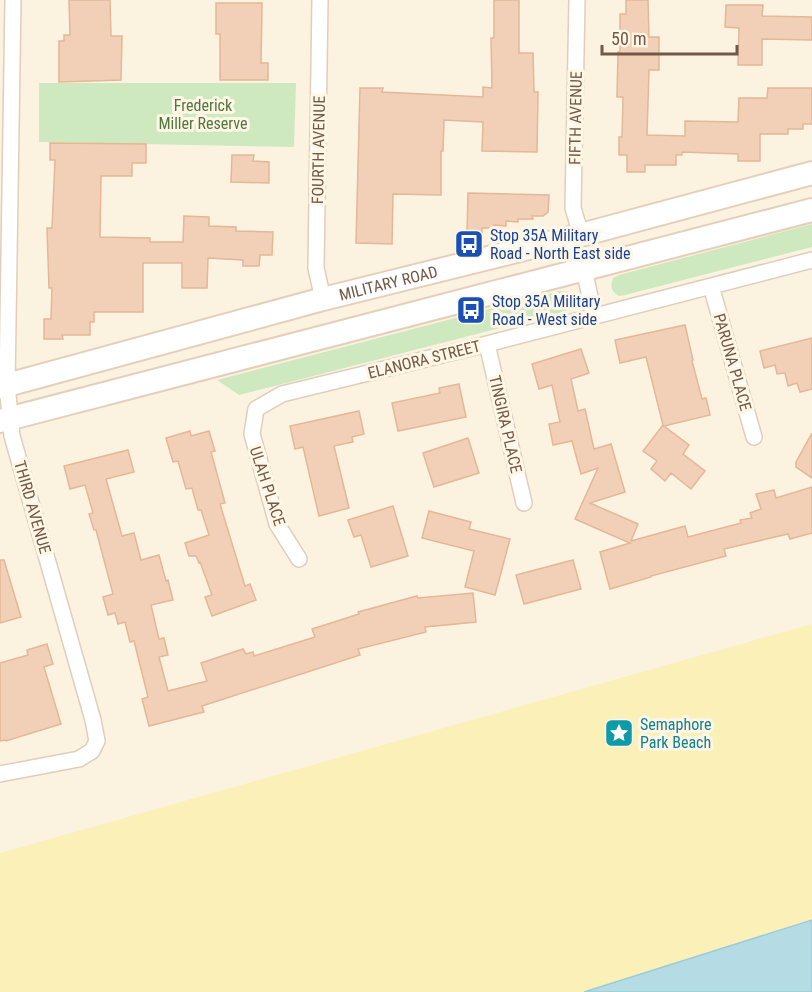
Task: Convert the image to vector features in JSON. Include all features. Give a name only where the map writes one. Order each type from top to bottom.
[{"type":"main road","name":"MILITARY ROAD","points":[[4,386],[323,299],[580,235],[812,173]]},
{"type":"main road","points":[[5,420],[812,210]]},
{"type":"street","name":"THIRD AVENUE","points":[[0,774],[79,759],[92,751],[97,741],[12,436],[5,420],[13,0]]},
{"type":"street","name":"FOURTH AVENUE","points":[[320,0],[316,268],[323,299]]},
{"type":"street","name":"FIFTH AVENUE","points":[[577,0],[573,208],[580,235]]},
{"type":"street","name":"ELANORA STREET","points":[[256,409],[282,394],[812,260]]},
{"type":"street","points":[[584,269],[594,315]]},
{"type":"street","name":"PARUNA PLACE","points":[[711,286],[754,437]]},
{"type":"street","name":"TINGIRA PLACE","points":[[487,344],[524,503]]},
{"type":"street","name":"ULAH PLACE","points":[[256,409],[252,434],[274,513],[299,559]]},
{"type":"green space","name":"Frederick Miller Reserve","points":[[39,83],[296,83],[294,147],[39,142]]},
{"type":"green space","points":[[812,224],[812,247],[625,295],[619,296],[612,288],[613,278],[619,275]]},
{"type":"green space","points":[[559,291],[568,292],[573,297],[572,305],[566,311],[239,395],[217,380]]},
{"type":"sand","name":"Semaphore Park Beach","points":[[812,624],[812,919],[584,992],[0,992],[0,853]]},
{"type":"water","points":[[812,920],[812,992],[584,992]]},
{"type":"building","points":[[69,0],[110,0],[111,36],[122,36],[121,80],[59,82],[59,41],[64,41],[64,35],[70,35]]},
{"type":"building","points":[[494,0],[519,0],[519,53],[533,53],[534,92],[538,92],[537,152],[482,151],[483,122],[444,120],[441,195],[393,194],[392,244],[356,243],[360,88],[383,88],[382,92],[483,97],[483,87],[492,88],[491,38],[494,38]]},
{"type":"building","points":[[626,0],[648,0],[649,37],[659,37],[659,70],[649,70],[647,135],[685,136],[685,121],[738,122],[739,98],[767,98],[768,88],[812,88],[812,124],[803,124],[803,129],[788,129],[788,134],[760,134],[760,161],[738,161],[738,154],[682,152],[682,155],[676,155],[676,165],[645,165],[645,172],[627,172],[627,155],[619,155],[623,97],[617,97],[620,14],[626,14]]},
{"type":"building","points":[[216,3],[262,3],[261,63],[268,63],[268,80],[220,80],[220,34],[216,34]]},
{"type":"building","points":[[726,5],[763,5],[762,16],[812,17],[812,40],[762,39],[762,65],[738,65],[739,28],[725,27]]},
{"type":"building","points":[[50,143],[146,144],[146,163],[132,163],[132,176],[101,176],[100,237],[150,238],[150,242],[183,242],[184,216],[209,217],[209,226],[236,227],[236,231],[273,232],[272,255],[260,255],[259,266],[243,266],[243,260],[208,258],[207,288],[182,288],[182,263],[143,263],[143,312],[94,312],[94,322],[90,322],[90,335],[62,335],[63,339],[44,339],[44,319],[51,319],[52,288],[49,288],[47,228],[52,228],[55,160],[50,160]]},
{"type":"building","points":[[232,155],[254,155],[253,161],[269,162],[269,183],[231,182]]},
{"type":"building","points":[[468,193],[549,195],[548,212],[543,216],[532,216],[533,219],[518,219],[518,222],[506,221],[506,226],[494,225],[494,228],[482,228],[482,233],[467,232]]},
{"type":"building","points":[[685,325],[702,399],[706,398],[710,415],[664,426],[689,445],[683,454],[705,471],[691,489],[671,473],[665,481],[651,469],[657,461],[643,451],[663,425],[646,357],[620,363],[615,340]]},
{"type":"building","points":[[812,338],[812,389],[800,392],[797,383],[788,386],[785,373],[777,374],[775,365],[764,368],[760,351]]},
{"type":"building","points":[[581,349],[589,373],[571,379],[578,411],[585,409],[594,449],[611,444],[625,492],[590,503],[638,524],[631,541],[685,526],[688,537],[741,523],[740,520],[752,518],[750,513],[761,509],[756,494],[774,490],[776,498],[812,487],[812,533],[790,539],[788,534],[724,549],[726,556],[610,589],[600,552],[630,543],[575,519],[598,468],[581,474],[572,441],[553,445],[549,424],[560,422],[552,385],[539,389],[532,364]]},
{"type":"building","points":[[459,384],[466,417],[398,431],[392,403],[440,393],[439,388]]},
{"type":"building","points":[[359,411],[364,434],[352,437],[353,442],[334,446],[349,508],[319,516],[303,447],[295,449],[290,426]]},
{"type":"building","points":[[190,431],[191,436],[209,431],[215,451],[211,452],[225,503],[220,504],[245,586],[250,584],[256,600],[212,616],[205,597],[212,595],[200,562],[196,556],[189,556],[185,543],[209,535],[201,510],[198,510],[192,488],[186,489],[178,461],[173,462],[166,438]]},
{"type":"building","points":[[812,433],[812,478],[796,467],[796,462]]},
{"type":"building","points":[[468,438],[479,473],[434,487],[423,453]]},
{"type":"building","points":[[128,450],[134,472],[106,479],[122,536],[134,533],[141,560],[159,555],[166,581],[168,580],[173,600],[151,605],[159,639],[164,638],[168,655],[159,657],[168,691],[207,681],[201,663],[243,649],[246,654],[253,652],[254,656],[315,637],[312,629],[359,614],[358,612],[417,596],[418,598],[473,593],[476,622],[425,627],[426,632],[358,649],[360,655],[202,706],[204,712],[149,726],[142,699],[148,697],[134,641],[130,642],[125,622],[118,624],[115,613],[108,615],[103,597],[113,594],[96,530],[94,530],[89,514],[93,513],[85,485],[70,489],[64,466]]},
{"type":"building","points":[[393,506],[408,556],[371,567],[361,535],[354,537],[348,520]]},
{"type":"building","points":[[429,511],[471,522],[469,529],[510,539],[495,595],[465,587],[474,551],[422,538]]},
{"type":"building","points":[[0,560],[4,560],[21,617],[0,623]]},
{"type":"building","points":[[573,560],[581,589],[524,604],[516,575]]},
{"type":"building","points":[[47,644],[53,664],[44,667],[61,724],[0,741],[0,663],[28,655],[27,650]]},
{"type":"place","name":"Stop 35A Military Road - North East side","points":[[469,244]]},
{"type":"place","name":"Stop 35A Military Road - West side","points":[[471,310]]},
{"type":"place","name":"Semaphore Park Beach","points":[[619,733]]}]
